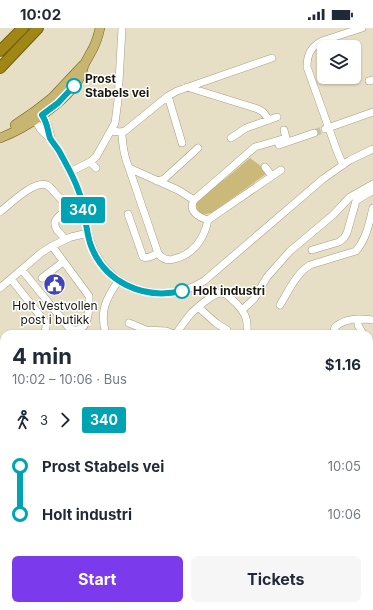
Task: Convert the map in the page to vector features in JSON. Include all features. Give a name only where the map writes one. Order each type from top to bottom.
[{"type":"highway","points":[[0,51],[23,28]]},
{"type":"highway","points":[[0,68],[38,28]]},
{"type":"main road","points":[[0,137],[12,134],[37,116],[84,64],[94,46],[100,28]]},
{"type":"street","points":[[70,172],[96,158],[115,123],[117,113],[122,28]]},
{"type":"street","points":[[343,164],[327,128],[307,67],[307,59],[312,48],[322,41],[362,28]]},
{"type":"street","points":[[111,131],[125,131],[168,96],[177,91],[272,58]]},
{"type":"street","points":[[187,87],[258,109],[263,112],[269,120]]},
{"type":"street","points":[[168,96],[182,143]]},
{"type":"street","points":[[327,128],[373,112]]},
{"type":"street","points":[[37,116],[44,133],[51,138],[77,185],[81,196],[92,248],[100,262],[119,280],[146,292],[177,292],[197,285],[210,276],[311,188],[343,164],[373,149]]},
{"type":"street","points":[[232,138],[246,128],[277,117]]},
{"type":"street","points":[[284,130],[288,139]]},
{"type":"street","points":[[121,132],[125,155],[158,253],[161,258],[168,260],[172,260],[192,251],[203,236],[208,220],[281,170]]},
{"type":"street","points":[[208,220],[193,211],[191,204],[250,151],[255,147],[314,133]]},
{"type":"street","points":[[279,145],[288,139]]},
{"type":"street","points":[[244,145],[250,151]]},
{"type":"street","points":[[157,181],[164,179],[198,148]]},
{"type":"street","points":[[90,162],[96,168]]},
{"type":"street","points":[[265,167],[272,176]]},
{"type":"street","points":[[129,168],[178,190],[194,200]]},
{"type":"street","points":[[0,212],[30,188],[45,184],[49,186],[64,203],[64,212],[56,218],[55,226],[65,240]]},
{"type":"street","points":[[242,310],[254,299],[267,277],[298,243],[333,215],[354,194],[373,184]]},
{"type":"street","points":[[312,250],[342,240],[347,233],[356,201],[373,191]]},
{"type":"street","points":[[344,204],[354,209]]},
{"type":"street","points":[[280,305],[295,279],[310,265],[356,250],[360,246],[367,233],[373,208]]},
{"type":"street","points":[[128,214],[143,257],[149,257],[158,253]]},
{"type":"street","points":[[0,288],[41,253],[52,246],[65,240],[88,233]]},
{"type":"street","points":[[22,270],[70,330],[77,330],[83,327],[86,322],[89,309],[89,296],[52,246]]},
{"type":"street","points":[[42,278],[63,262]]},
{"type":"street","points":[[11,279],[46,323],[45,330]]},
{"type":"street","points":[[105,330],[103,322],[104,306],[107,298],[119,280]]},
{"type":"street","points":[[178,330],[198,307],[214,295],[222,293],[229,297],[242,310],[247,320],[248,330]]},
{"type":"street","points":[[198,307],[216,323],[227,330]]},
{"type":"street","points":[[358,319],[358,325],[361,330]]},
{"type":"street","points":[[334,330],[334,327],[347,320],[373,320]]},
{"type":"street","points":[[129,323],[148,330]]},
{"type":"shaded area","points":[[250,158],[262,167],[266,174],[213,212],[201,214],[196,203],[222,178],[224,180]]},
{"type":"tunnel","points":[[314,133],[325,129]]},
{"type":"bus line","name":"340","points":[[74,86],[58,103],[42,115],[49,129],[51,138],[67,164],[77,185],[88,233],[95,253],[100,262],[111,274],[125,284],[139,290],[152,293],[182,291]]},
{"type":"place","name":"Prost Stabels vei","points":[[74,86]]},
{"type":"place","name":"Holt Vestvollen post i butikk","points":[[55,285]]},
{"type":"place","name":"Holt industri","points":[[182,291]]}]
